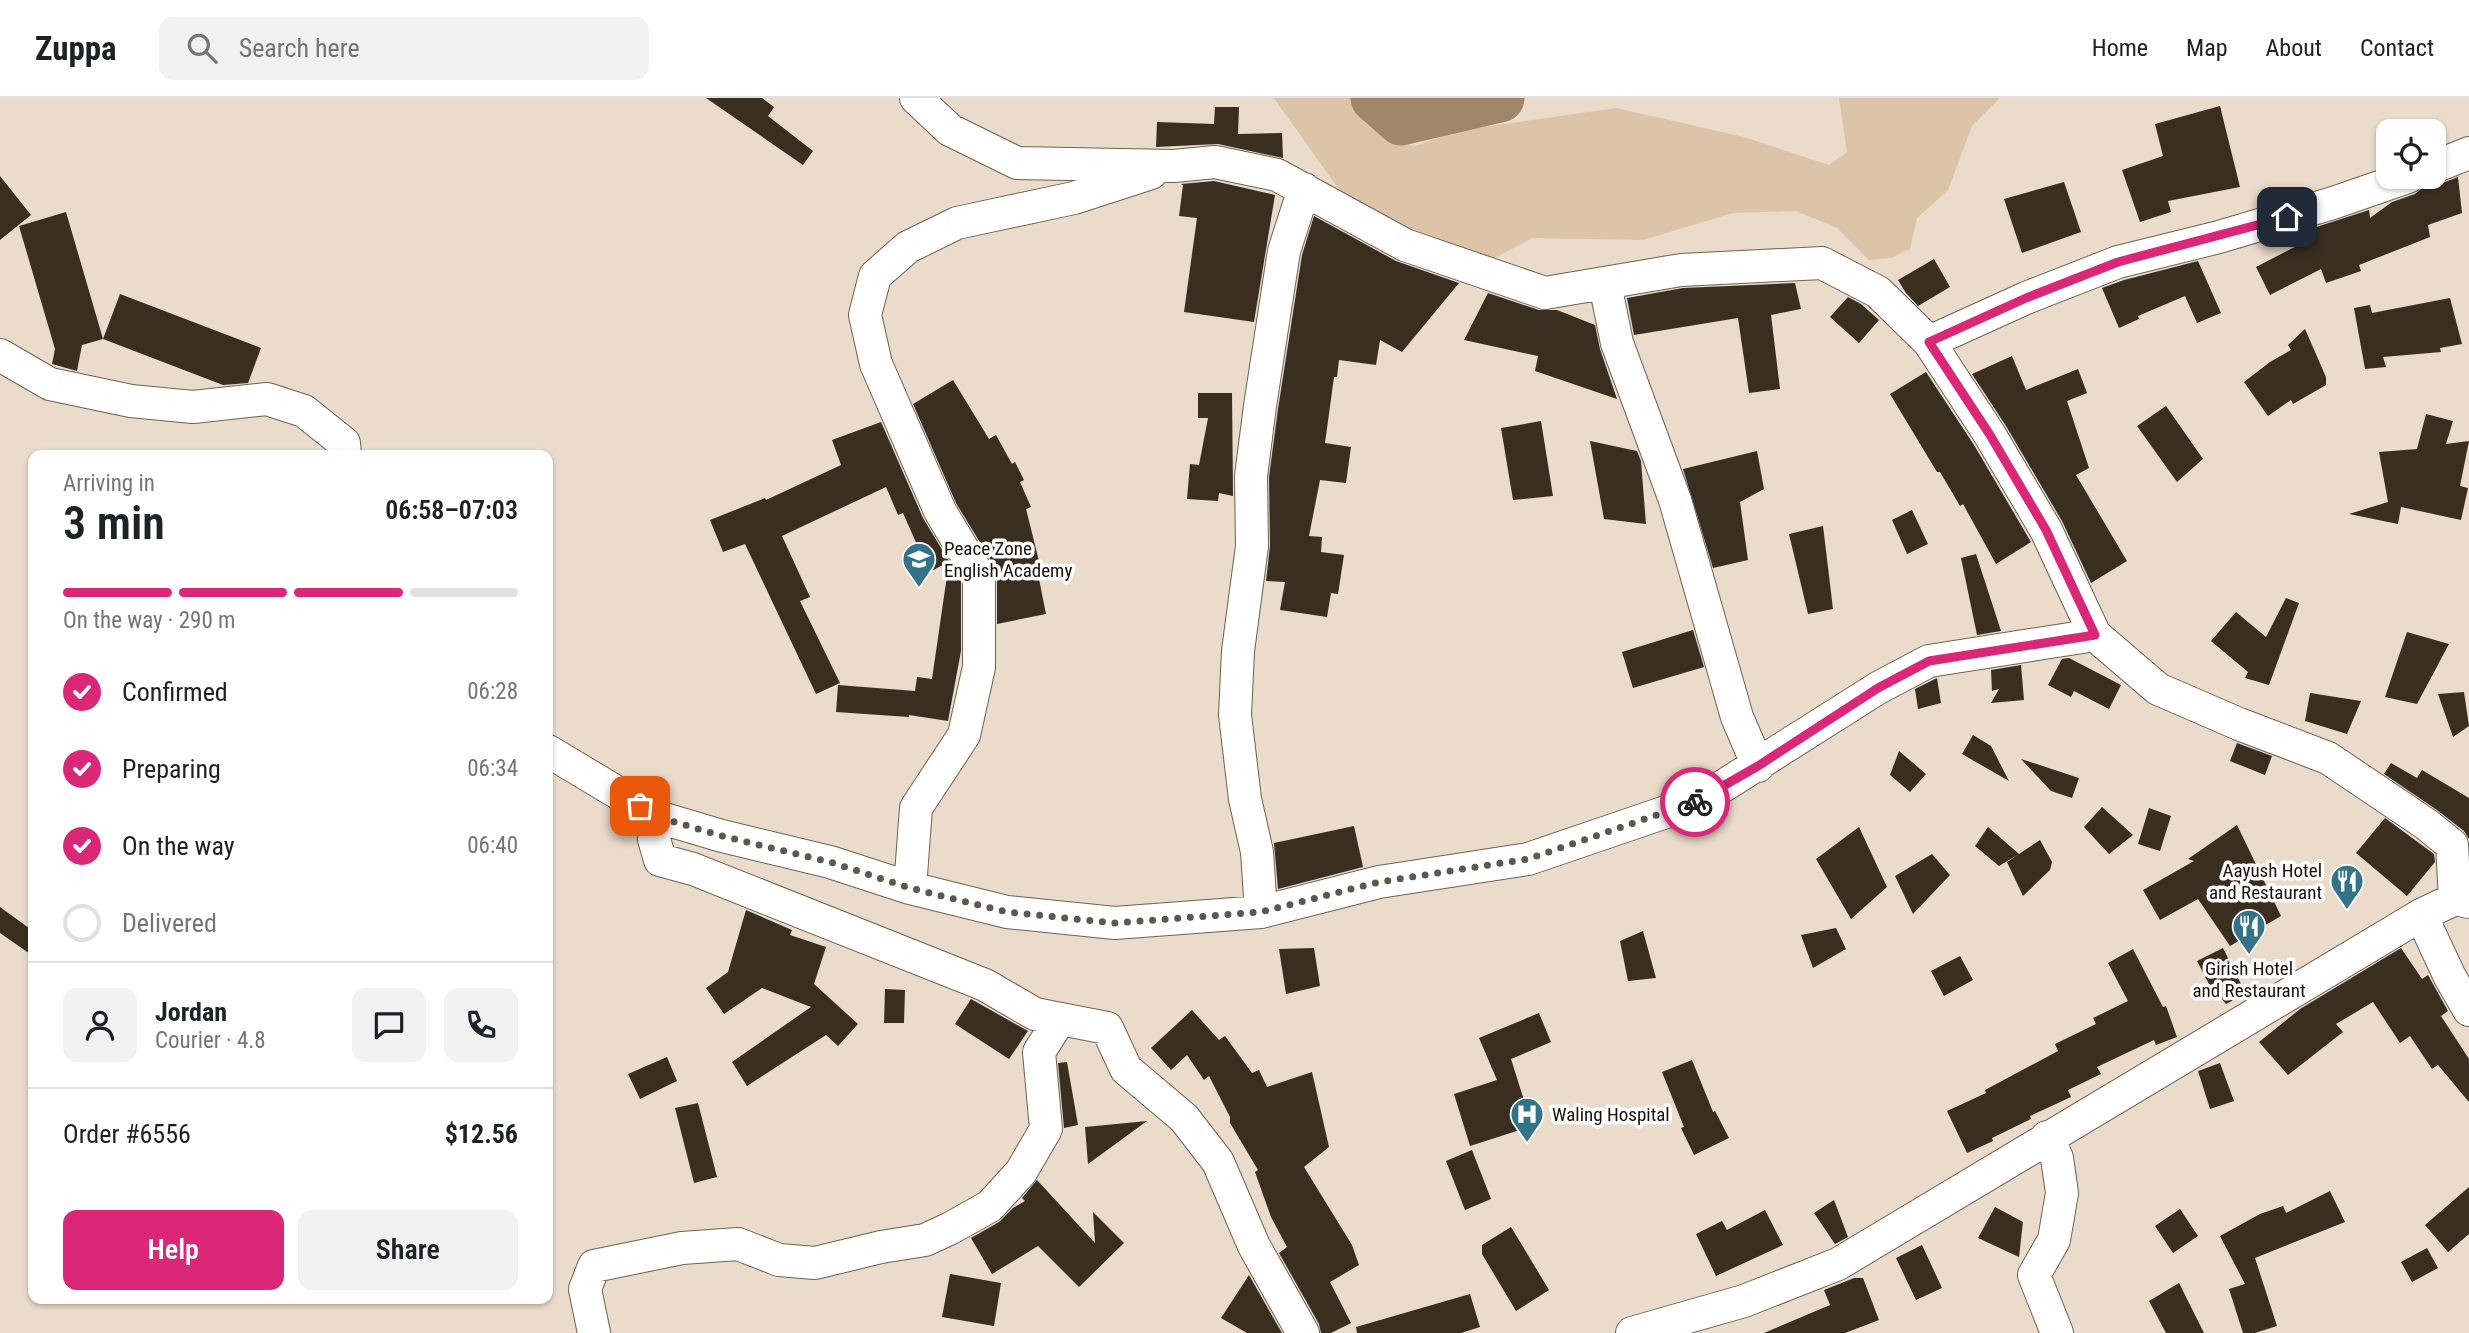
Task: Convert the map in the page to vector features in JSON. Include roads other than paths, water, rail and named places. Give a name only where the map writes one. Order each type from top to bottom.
[{"type":"street","points":[[916,98],[950,130],[1017,163],[1174,166],[1215,162],[1277,175],[1405,245],[1545,293],[1681,270],[1822,263],[1878,292],[1929,342],[1990,435],[2046,530],[2095,635],[2158,689],[2328,758],[2426,824],[2452,845],[2462,901],[2421,915],[1838,1264],[1744,1301],[1632,1333]]},
{"type":"street","points":[[2446,162],[2469,153]]},
{"type":"street","points":[[910,888],[916,808],[964,735],[979,667],[979,576],[940,511],[876,364],[865,315],[875,276],[908,247],[957,223],[1074,198],[1174,166]]},
{"type":"street","points":[[1929,342],[2026,298],[2118,262],[2219,236],[2376,188]]},
{"type":"street","points":[[1261,912],[1257,852],[1244,799],[1235,715],[1238,650],[1252,546],[1251,476],[1259,418],[1284,251],[1304,189]]},
{"type":"street","points":[[1605,284],[1617,343],[1675,500],[1737,717],[1758,766]]},
{"type":"street","points":[[0,355],[50,384],[131,401],[193,407],[267,398],[304,411],[344,443],[345,450]]},
{"type":"street","points":[[553,754],[658,817],[722,836],[830,862],[910,888],[1007,912],[1115,923],[1261,912],[1379,882],[1528,859],[1701,800],[1878,688],[1929,661],[2095,635]]},
{"type":"street","points":[[658,817],[654,839],[660,860],[693,869],[985,985],[1035,1014],[1107,1028],[1126,1069],[1184,1118],[1218,1162],[1254,1246],[1303,1333]]},
{"type":"street","points":[[2421,915],[2469,1010]]},
{"type":"street","points":[[594,1333],[585,1289],[594,1265],[682,1248],[737,1244],[779,1260],[815,1263],[881,1247],[925,1240],[990,1206],[1021,1172],[1046,1129],[1039,1052],[1060,1019]]},
{"type":"street","points":[[2047,1137],[2057,1158],[2062,1193],[2054,1240],[2034,1276],[2057,1333]]},
{"type":"waterway","points":[[1375,98],[1401,121],[1500,98]]},
{"type":"place","name":"Peace Zone English Academy","points":[[919,589]]},
{"type":"place","name":"Aayush Hotel and Restaurant","points":[[2347,911]]},
{"type":"place","name":"Girish Hotel and Restaurant","points":[[2249,956]]},
{"type":"place","name":"Waling Hospital","points":[[1527,1144]]}]
